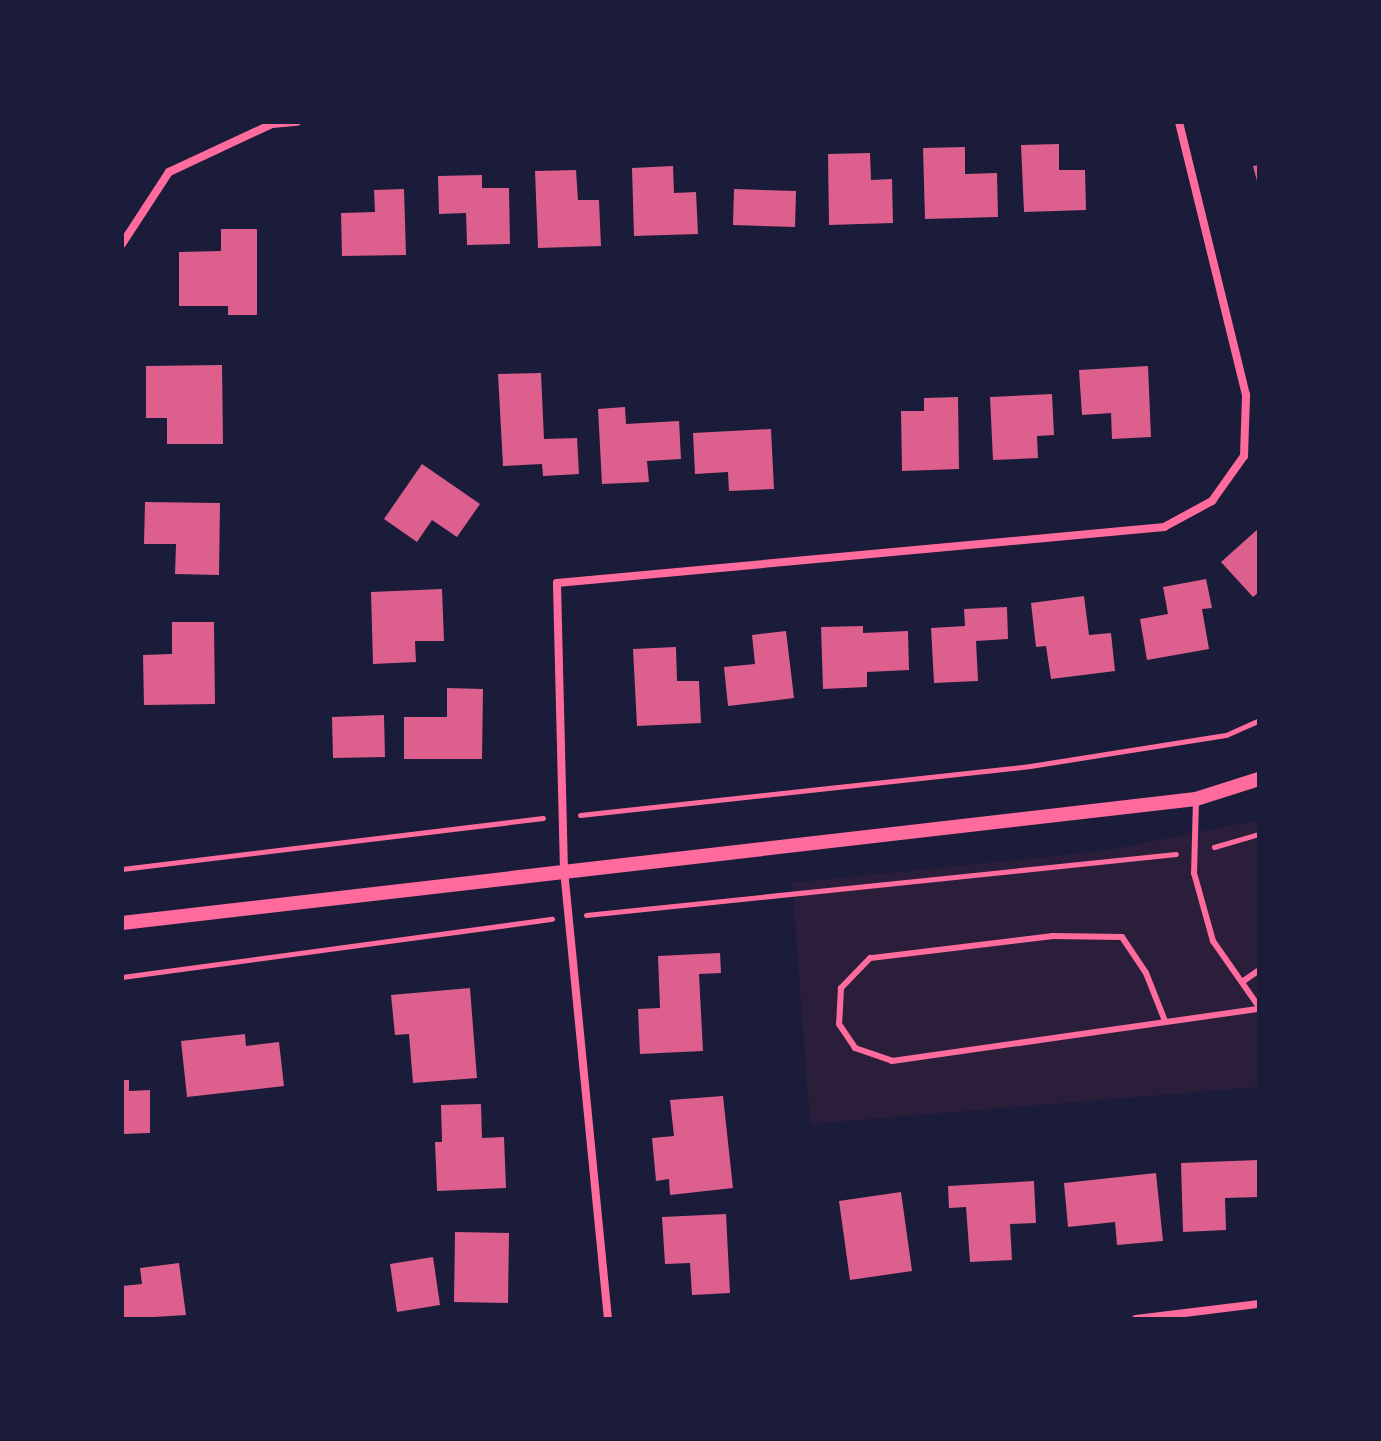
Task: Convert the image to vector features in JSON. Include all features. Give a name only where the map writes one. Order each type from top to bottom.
[{"type":"street","points":[[122,244],[169,172],[272,124],[297,122]]},
{"type":"street","points":[[608,1319],[564,871],[557,583],[1164,527],[1212,501],[1244,456],[1246,395],[1179,122]]},
{"type":"street","points":[[122,923],[1196,799],[1259,779]]},
{"type":"street","points":[[1136,1319],[1259,1304]]},
{"type":"lane","points":[[1165,1021],[1146,973],[1122,937],[1053,936],[870,958],[841,988],[839,1024],[855,1048],[892,1061],[1259,1008],[1213,941],[1194,873],[1196,799]]},
{"type":"lane","points":[[1242,982],[1259,970]]},
{"type":"path","points":[[122,869],[562,816],[1030,766],[1226,735],[1259,720]]},
{"type":"path","points":[[122,977],[569,916],[1194,852],[1259,834]]},
{"type":"shaded area","points":[[1259,820],[1259,1087],[810,1124],[792,883],[1103,851]]},
{"type":"building","points":[[1059,144],[1059,170],[1085,170],[1086,210],[1024,212],[1021,145]]},
{"type":"building","points":[[965,147],[965,174],[997,173],[998,217],[925,219],[923,148]]},
{"type":"building","points":[[870,153],[871,180],[892,179],[893,223],[829,225],[828,154]]},
{"type":"building","points":[[1259,165],[1259,184],[1258,185],[1253,166]]},
{"type":"building","points":[[673,166],[674,193],[696,192],[698,234],[634,236],[632,168]]},
{"type":"building","points":[[576,170],[578,200],[599,200],[601,246],[538,248],[535,171]]},
{"type":"building","points":[[482,175],[482,188],[509,188],[510,244],[467,245],[466,213],[439,214],[438,176]]},
{"type":"building","points":[[404,189],[406,255],[342,256],[341,213],[375,212],[374,190]]},
{"type":"building","points":[[734,189],[796,191],[795,227],[733,225]]},
{"type":"building","points":[[221,229],[257,229],[257,315],[228,315],[228,306],[179,306],[179,252],[221,251]]},
{"type":"building","points":[[222,365],[223,444],[167,444],[167,418],[146,418],[146,366]]},
{"type":"building","points":[[1148,366],[1151,437],[1112,439],[1111,413],[1082,415],[1079,370]]},
{"type":"building","points":[[541,373],[544,439],[577,438],[579,474],[543,476],[542,464],[503,466],[498,374]]},
{"type":"building","points":[[1052,394],[1054,435],[1037,436],[1038,458],[993,460],[990,397]]},
{"type":"building","points":[[958,397],[959,469],[902,471],[901,411],[924,411],[924,398]]},
{"type":"building","points":[[625,407],[626,424],[679,421],[681,459],[647,461],[649,482],[602,484],[598,409]]},
{"type":"building","points":[[771,429],[774,489],[729,491],[728,472],[695,474],[693,433]]},
{"type":"building","points":[[422,464],[480,504],[457,537],[432,520],[417,542],[384,519]]},
{"type":"building","points":[[145,502],[220,503],[219,575],[175,574],[176,544],[144,544]]},
{"type":"building","points":[[1259,528],[1259,592],[1253,597],[1221,562]]},
{"type":"building","points":[[1206,579],[1212,608],[1202,609],[1209,649],[1147,660],[1140,619],[1168,614],[1163,587]]},
{"type":"building","points":[[442,589],[444,641],[415,641],[416,662],[373,664],[371,592]]},
{"type":"building","points":[[1084,596],[1089,635],[1111,633],[1115,671],[1051,679],[1046,646],[1036,647],[1031,603]]},
{"type":"building","points":[[1007,607],[1008,639],[976,641],[978,681],[934,683],[931,628],[965,626],[964,609]]},
{"type":"building","points":[[172,622],[214,622],[215,704],[144,705],[143,655],[172,654]]},
{"type":"building","points":[[863,626],[863,633],[908,631],[909,670],[867,672],[867,687],[823,689],[821,627]]},
{"type":"building","points":[[786,631],[794,698],[728,706],[724,667],[755,664],[752,635]]},
{"type":"building","points":[[676,647],[677,681],[699,681],[701,723],[637,726],[633,649]]},
{"type":"building","points":[[447,688],[483,689],[482,759],[404,759],[404,717],[447,717]]},
{"type":"building","points":[[384,715],[385,757],[333,758],[332,717]]},
{"type":"building","points":[[720,953],[721,973],[699,974],[703,1051],[640,1054],[638,1009],[660,1008],[658,956]]},
{"type":"building","points":[[470,988],[477,1078],[413,1083],[409,1034],[395,1035],[391,995]]},
{"type":"building","points":[[245,1034],[246,1046],[279,1042],[284,1086],[187,1097],[181,1041]]},
{"type":"building","points":[[122,1080],[129,1080],[129,1091],[150,1090],[150,1133],[122,1134]]},
{"type":"building","points":[[723,1096],[733,1188],[670,1195],[669,1179],[656,1181],[652,1138],[674,1136],[670,1100]]},
{"type":"building","points":[[481,1104],[482,1138],[504,1137],[506,1188],[437,1191],[435,1142],[442,1142],[441,1105]]},
{"type":"building","points":[[1258,1160],[1259,1197],[1225,1198],[1226,1230],[1183,1232],[1181,1163]]},
{"type":"building","points":[[1156,1173],[1163,1241],[1117,1245],[1115,1222],[1068,1227],[1064,1183]]},
{"type":"building","points":[[1034,1181],[1036,1223],[1010,1224],[1012,1260],[970,1262],[966,1207],[949,1208],[948,1186]]},
{"type":"building","points":[[901,1192],[912,1271],[850,1280],[839,1201]]},
{"type":"building","points":[[726,1214],[730,1293],[692,1295],[690,1263],[665,1264],[662,1217]]},
{"type":"building","points":[[455,1232],[509,1233],[508,1303],[454,1302]]},
{"type":"building","points":[[433,1257],[440,1305],[397,1312],[390,1264]]},
{"type":"building","points":[[179,1263],[186,1315],[122,1319],[122,1286],[142,1284],[140,1268]]}]
